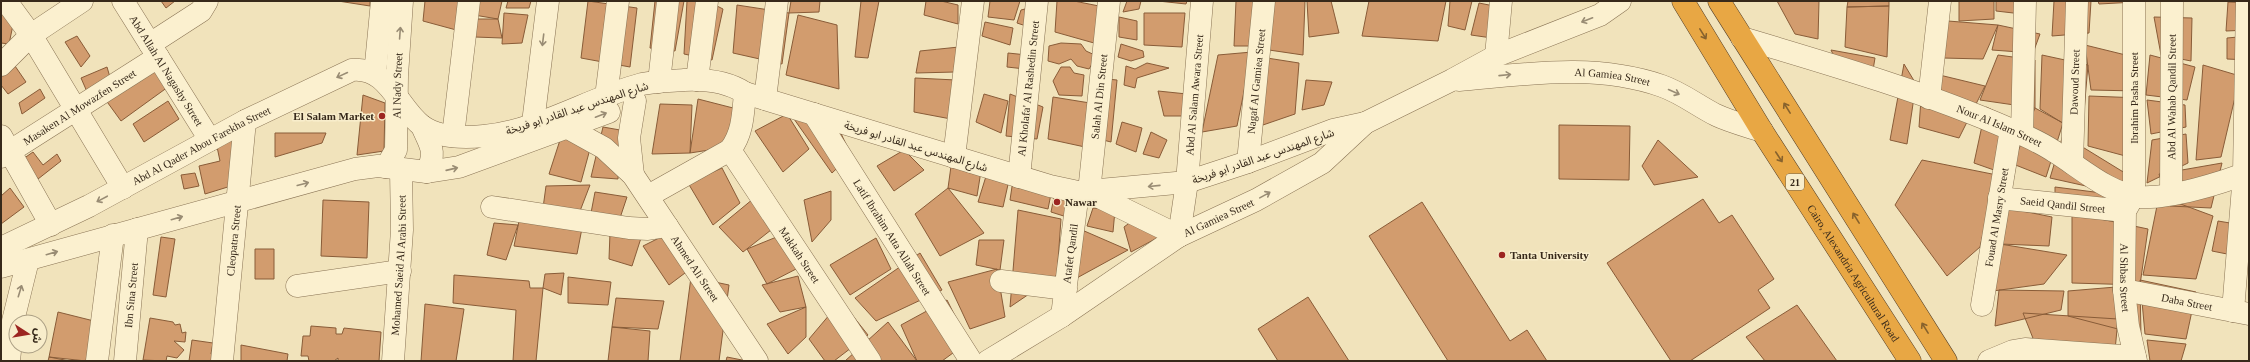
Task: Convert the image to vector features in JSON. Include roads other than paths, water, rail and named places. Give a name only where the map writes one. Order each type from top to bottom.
[{"type":"highway","name":"Cairo, Alexandria Agricultural Road","points":[[1682,1],[1762,131],[1910,361]]},
{"type":"highway","points":[[1719,1],[1946,361]]},
{"type":"street","points":[[6,1],[31,35],[123,188]]},
{"type":"street","points":[[1,65],[31,35],[82,1]]},
{"type":"street","name":"Abd Allah Al Nagashy Street","points":[[123,1],[210,140]]},
{"type":"street","name":"Masaken Al Mowazfen Street","points":[[4,148],[76,110],[154,51],[201,11],[207,1]]},
{"type":"street","name":"Al Nady Street","points":[[375,74],[382,1]]},
{"type":"street","name":"Al Nady Street","points":[[394,169],[402,1]]},
{"type":"street","points":[[453,136],[469,1]]},
{"type":"street","points":[[533,123],[548,1]]},
{"type":"street","points":[[606,97],[618,1]]},
{"type":"street","points":[[659,82],[668,1]]},
{"type":"street","points":[[697,80],[707,1]]},
{"type":"street","points":[[648,196],[730,150],[737,140],[741,126],[755,96],[777,1]]},
{"type":"street","points":[[954,157],[973,1]]},
{"type":"street","name":"Al Kholafa' Al Rashedin Street","points":[[1019,177],[1037,1]]},
{"type":"street","name":"Salah Al Din Street","points":[[1083,192],[1109,1]]},
{"type":"street","name":"Abd Al Salam Awara Street","points":[[1179,236],[1187,182],[1202,1]]},
{"type":"street","name":"Nagaf Al Gamiea Street","points":[[1248,162],[1264,1]]},
{"type":"street","points":[[1496,56],[1501,1]]},
{"type":"street","name":"Al Gamiea Street","points":[[988,361],[1062,316],[1179,236],[1256,200],[1322,163],[1365,124],[1496,56],[1600,15],[1620,1]]},
{"type":"street","points":[[1929,98],[1940,1]]},
{"type":"street","name":"Fouad Al Masry Street","points":[[1982,304],[1999,198],[2016,132],[2025,1]]},
{"type":"street","name":"Dawoud Street","points":[[2072,163],[2077,1]]},
{"type":"street","name":"Ibrahim Pasha Street","points":[[2130,203],[2134,1]]},
{"type":"street","name":"Abd Al Wahab Qandil Street","points":[[2171,194],[2172,1]]},
{"type":"street","points":[[2241,313],[2246,173],[2247,1]]},
{"type":"street","name":"Nour Al Islam Street","points":[[1742,38],[1833,65],[1929,98],[2016,132],[2072,163],[2109,187],[2130,203],[2140,197],[2171,194],[2222,182],[2246,173]]},
{"type":"street","name":"Abd Al Qader Abou Farekha Street","points":[[1,248],[123,188],[245,121],[352,70],[363,69],[375,74]]},
{"type":"street","name":"Al Gamiea Street","points":[[1452,80],[1541,71],[1605,74],[1662,86],[1697,103],[1715,114],[1762,131]]},
{"type":"street","points":[[375,74],[397,96]]},
{"type":"street","name":"شارع المهندس عبد القادر ابو فريخة","points":[[397,96],[422,126],[439,134],[453,136],[484,136],[510,131],[644,84],[708,80],[730,85],[755,96],[1019,177],[1083,192],[1179,236]]},
{"type":"street","name":"شارع المهندس عبد القادر ابو فريخة","points":[[394,169],[427,172],[459,167],[568,128],[635,101],[669,94],[704,93],[724,96],[755,96]]},
{"type":"street","name":"Ahmed Ali Street","points":[[633,175],[629,138],[635,101]]},
{"type":"street","name":"Latif Ibrahim Atta Allah Street","points":[[814,114],[971,361]]},
{"type":"street","name":"Cleopatra Street","points":[[222,361],[245,121]]},
{"type":"street","name":"شارع المهندس عبد القادر ابو فريخة","points":[[1083,192],[1187,182],[1248,162],[1333,130],[1365,124]]},
{"type":"street","points":[[422,126],[432,146],[433,160],[427,172]]},
{"type":"street","name":"Ahmed Ali Street","points":[[568,128],[604,148],[633,175],[757,361]]},
{"type":"street","points":[[484,136],[478,139],[477,147],[480,153],[487,158]]},
{"type":"street","points":[[4,148],[51,224]]},
{"type":"street","name":"Makkah Street","points":[[730,150],[870,361]]},
{"type":"street","points":[[1,267],[355,169],[378,166],[394,169]]},
{"type":"street","name":"Mohamed Saeid Al Arabi Street","points":[[392,361],[402,230],[394,169]]},
{"type":"street","name":"Atafet Qandil","points":[[1062,316],[1083,192]]},
{"type":"street","name":"Saeid Qandil Street","points":[[1999,198],[2130,203]]},
{"type":"street","name":"Al Shbas Street","points":[[2130,203],[2124,290],[2135,359]]},
{"type":"street","points":[[492,207],[629,228],[648,229],[667,226]]},
{"type":"street","name":"Ibn Sina Street","points":[[125,361],[137,229]]},
{"type":"street","points":[[97,361],[114,235]]},
{"type":"street","points":[[15,314],[28,260]]},
{"type":"street","points":[[297,286],[400,271]]},
{"type":"street","points":[[1001,281],[1066,289]]},
{"type":"street","name":"Daba Street","points":[[2124,290],[2241,313]]},
{"type":"street","points":[[1,300],[7,307],[10,314]]},
{"type":"street","points":[[1989,361],[2013,351],[2025,349],[2135,359]]},
{"type":"place","name":"El Salam Market","points":[[382,116]]},
{"type":"place","name":"Nawar","points":[[1057,202]]},
{"type":"place","name":"Tanta University","points":[[1502,255]]}]
